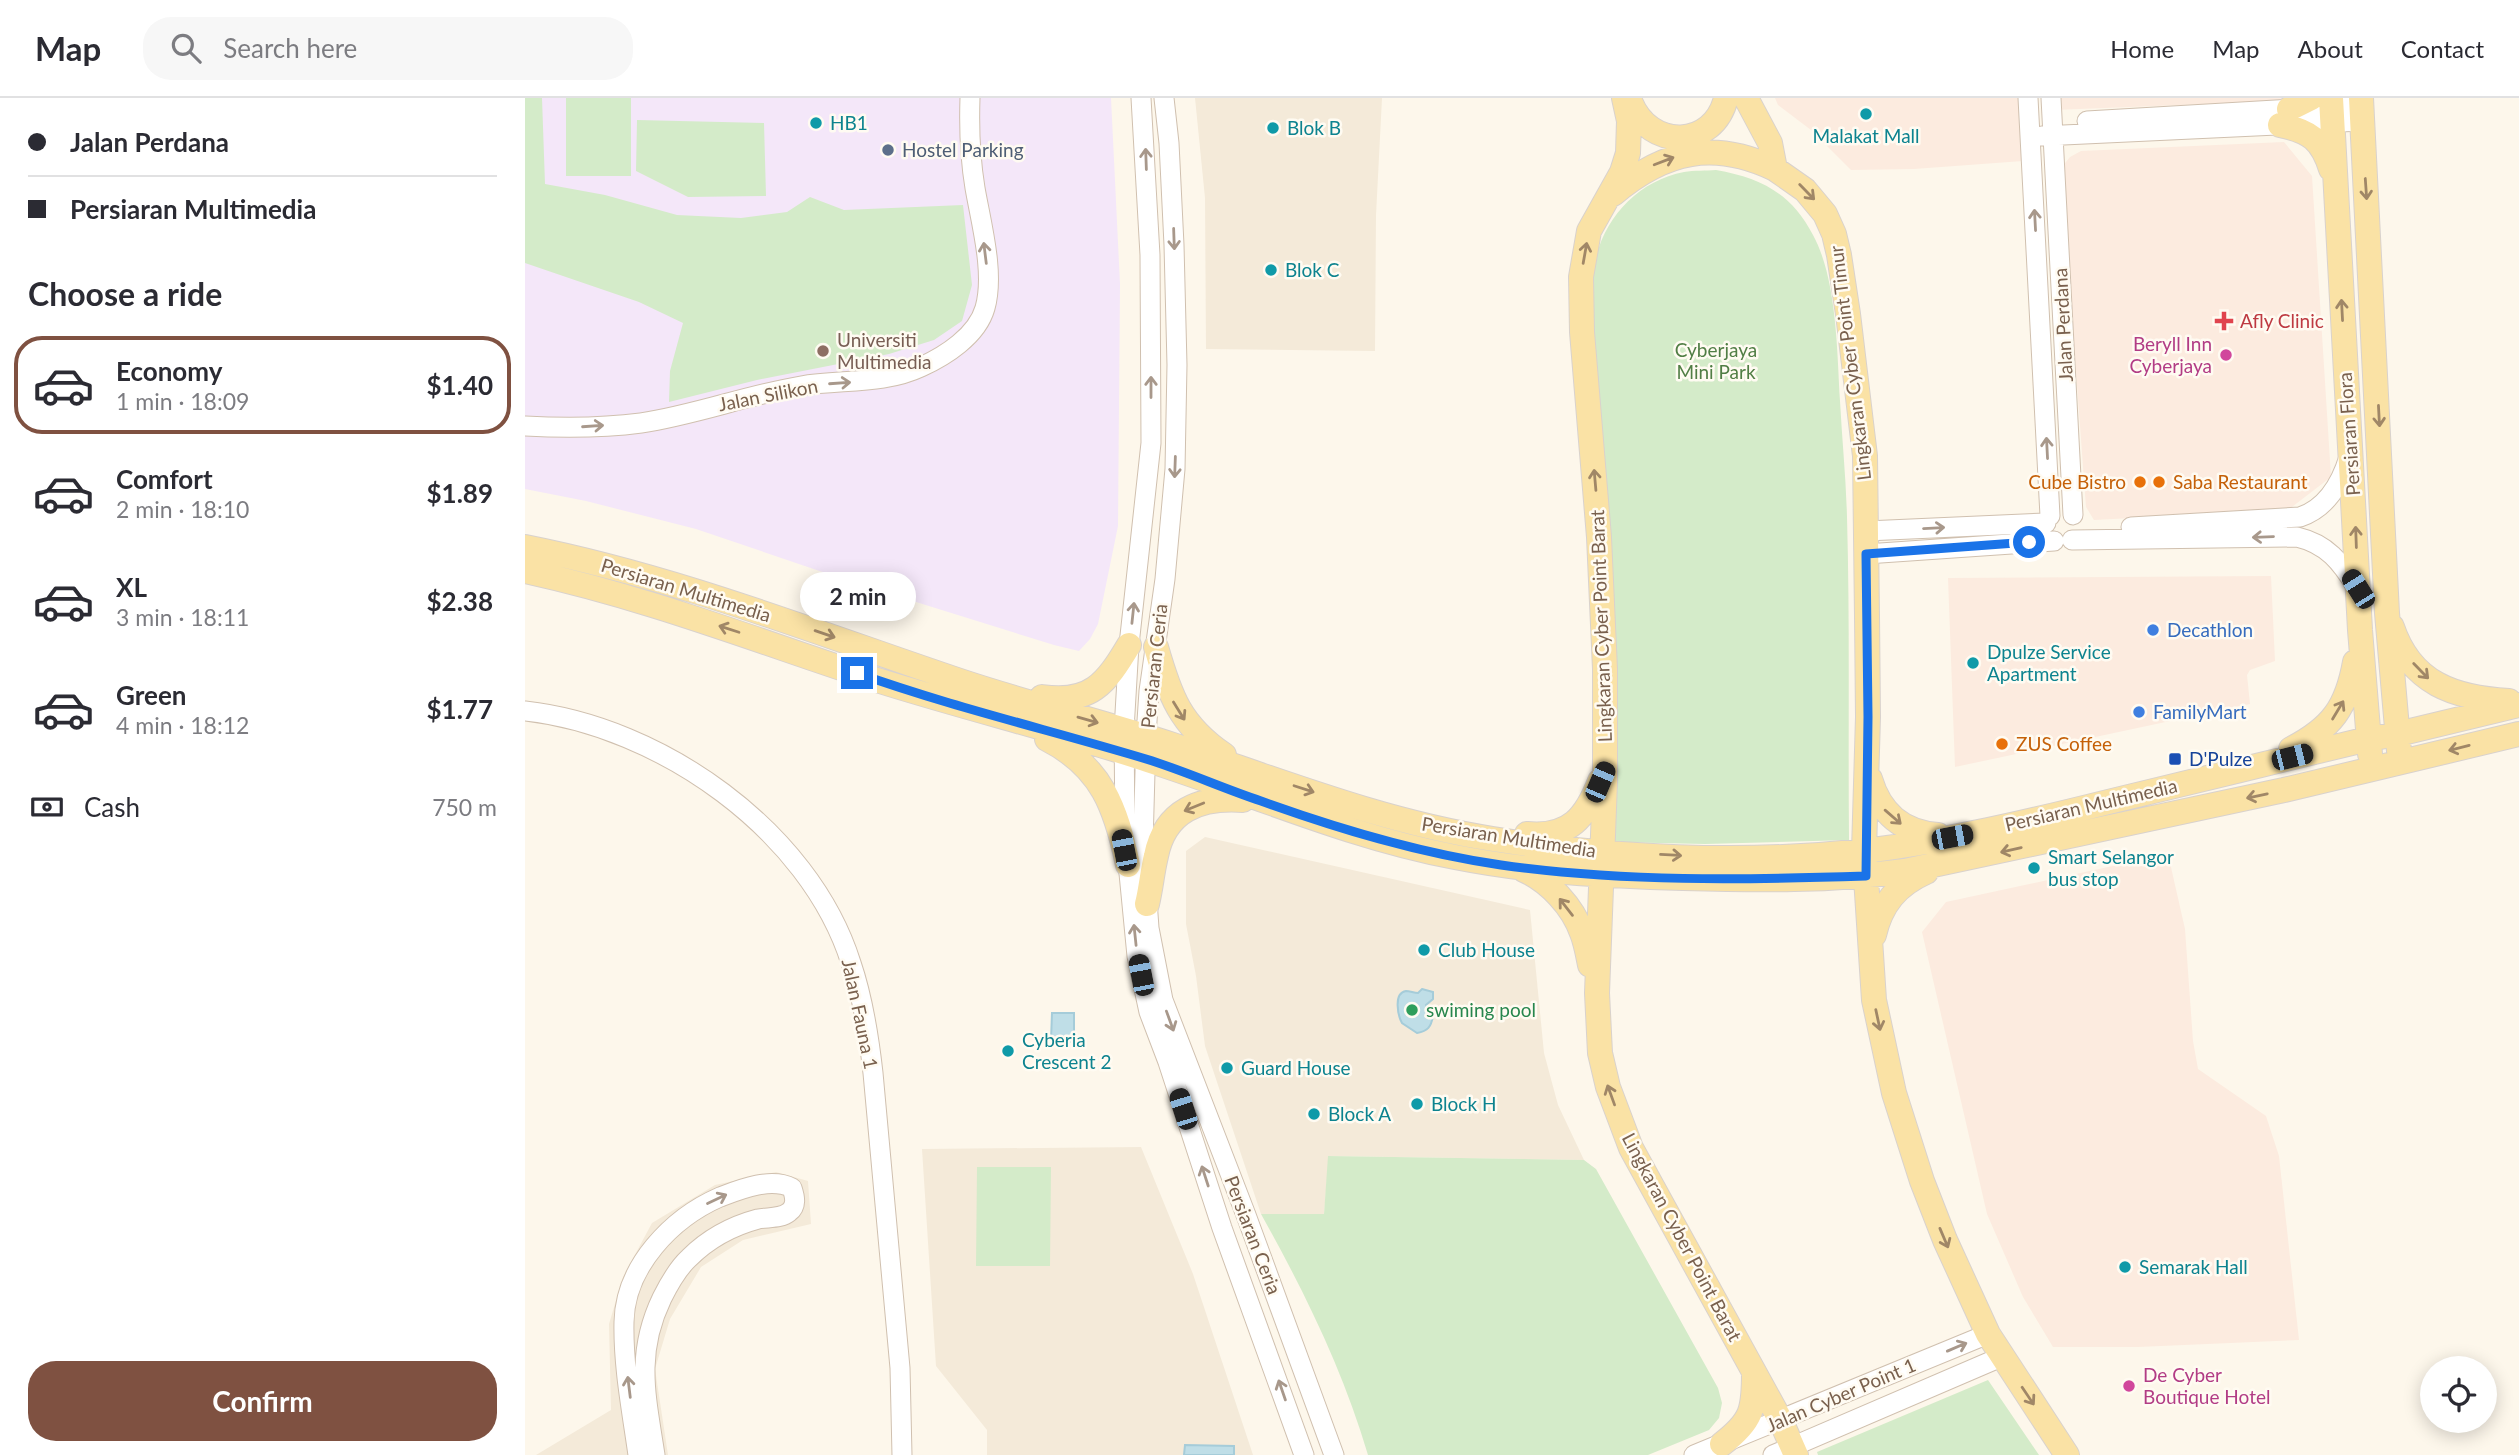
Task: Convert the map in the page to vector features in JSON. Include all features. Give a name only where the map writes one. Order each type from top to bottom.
[{"type":"main road","points":[[1627,98],[1649,129],[1657,134],[1679,138],[1701,132],[1711,125],[1719,115],[1726,98]]},
{"type":"main road","name":"Lingkaran Cyber Point Barat","points":[[1627,98],[1628,153],[1622,172],[1589,231],[1581,277],[1582,332],[1599,537],[1605,669],[1603,863],[1597,993],[1600,1053],[1608,1087],[1632,1148],[1781,1421],[1787,1453]]},
{"type":"main road","points":[[1746,98],[1770,143],[1775,169]]},
{"type":"main road","points":[[2284,117],[2326,106]]},
{"type":"main road","name":"Persiaran Flora","points":[[2326,106],[2334,180],[2360,630],[2371,769]]},
{"type":"main road","name":"Persiaran Flora","points":[[2362,108],[2387,613],[2400,763]]},
{"type":"main road","points":[[2284,117],[2312,136],[2326,155],[2334,180]]},
{"type":"main road","name":"Lingkaran Cyber Point Timur","points":[[1607,198],[1637,174],[1682,155],[1720,152],[1740,155],[1775,169],[1805,190],[1825,214],[1834,234],[1848,314],[1865,456],[1868,717],[1864,851],[1874,1000],[1894,1093],[1908,1140],[1945,1240],[1987,1334],[2067,1455]]},
{"type":"main road","name":"Persiaran Multimedia","points":[[525,547],[647,575],[704,592],[1135,745],[1261,802],[1379,840],[1454,857],[1518,867],[1864,851],[1952,837],[2398,734],[2519,703]]},
{"type":"main road","name":"Persiaran Multimedia","points":[[525,572],[571,581],[660,606],[880,681],[981,711],[1271,778],[1406,821],[1603,863],[1734,880],[1866,876],[1948,863],[2519,734]]},
{"type":"main road","points":[[2387,613],[2395,636],[2405,652],[2430,680],[2448,691],[2468,697],[2519,703]]},
{"type":"main road","points":[[2241,770],[2291,750],[2315,737],[2331,722],[2350,687],[2360,630]]},
{"type":"main road","points":[[963,682],[1061,700],[1075,698],[1097,689],[1129,645]]},
{"type":"main road","points":[[1156,647],[1171,696],[1179,713],[1192,729],[1204,741],[1235,762],[1271,778]]},
{"type":"main road","points":[[981,711],[1061,746],[1079,758],[1095,776],[1116,820],[1128,865]]},
{"type":"main road","points":[[1866,761],[1874,793],[1888,815],[1906,827],[1920,832],[1952,837]]},
{"type":"main road","points":[[1357,807],[1481,828],[1532,835],[1549,834],[1582,817],[1605,769]]},
{"type":"main road","points":[[1147,904],[1156,856],[1174,818],[1181,812],[1210,800],[1261,802]]},
{"type":"main road","points":[[1870,953],[1880,912],[1887,900],[1914,878],[1948,863]]},
{"type":"main road","points":[[1518,867],[1551,888],[1576,919],[1583,933],[1597,993]]},
{"type":"main road","points":[[1722,1444],[1740,1430],[1752,1412],[1754,1373]]},
{"type":"street","name":"Jalan Silikon","points":[[525,426],[566,428],[640,423],[804,385],[893,376],[919,368],[954,349],[985,311],[988,294],[987,264],[969,126],[970,98]]},
{"type":"street","name":"Persiaran Ceria","points":[[1141,98],[1150,255],[1151,432],[1149,478],[1129,645],[1147,904],[1155,967],[1163,1000],[1251,1227],[1334,1455]]},
{"type":"street","name":"Persiaran Ceria","points":[[1164,98],[1174,244],[1177,365],[1175,469],[1156,647],[1149,691],[1135,745],[1128,865],[1137,956],[1149,1012],[1222,1228],[1304,1455]]},
{"type":"street","name":"Jalan Perdana","points":[[2028,98],[2044,377],[2062,527]]},
{"type":"street","name":"Jalan Perdana","points":[[2050,98],[2066,376],[2062,527]]},
{"type":"street","points":[[2326,106],[2362,108]]},
{"type":"street","points":[[2030,131],[2284,117]]},
{"type":"street","points":[[2036,249],[2059,247]]},
{"type":"street","points":[[2041,331],[2063,329]]},
{"type":"street","points":[[2044,377],[2066,376]]},
{"type":"street","points":[[1866,542],[2062,527],[2300,517],[2317,509],[2334,491],[2350,455]]},
{"type":"street","points":[[2062,527],[2297,537],[2312,541],[2337,557],[2358,589]]},
{"type":"street","name":"Jalan Fauna 1","points":[[525,711],[556,714],[592,723],[670,758],[717,787],[752,814],[778,842],[822,900],[840,935],[852,963],[873,1065],[900,1367],[902,1455]]},
{"type":"street","points":[[631,1290],[636,1301],[644,1308],[654,1305],[686,1260],[714,1237],[751,1222],[783,1216],[790,1212],[795,1198],[792,1188],[784,1184],[754,1186],[721,1197],[685,1217],[663,1237],[643,1261],[631,1290],[624,1320],[638,1455]]},
{"type":"street","points":[[655,1455],[644,1362],[650,1328],[669,1284]]},
{"type":"street","name":"Jalan Cyber Point 1","points":[[1694,1455],[1987,1334]]},
{"type":"street","name":"Jalan Cyber Point 1","points":[[1787,1453],[2001,1357]]},
{"type":"shaded area","name":"Universiti Multimedia","points":[[525,98],[1111,98],[1120,284],[1118,526],[1098,624],[1079,651],[855,583],[696,529],[586,501],[525,489]]},
{"type":"shaded area","points":[[1195,98],[1382,98],[1376,215],[1375,351],[1206,349],[1205,198]]},
{"type":"shaded area","points":[[1775,98],[2021,98],[2023,161],[1914,169],[1851,170],[1811,130],[1778,105]]},
{"type":"shaded area","points":[[2053,98],[2284,98],[2281,101],[2054,110]]},
{"type":"shaded area","points":[[2284,142],[2312,176],[2331,477],[2288,510],[2094,520],[2086,507],[2061,168],[2070,157],[2081,151]]},
{"type":"shaded area","points":[[2271,576],[2275,661],[2250,670],[2247,675],[2250,704],[1955,767],[1948,578]]},
{"type":"shaded area","points":[[1205,837],[1530,910],[1544,1053],[1558,1105],[1584,1160],[1329,1156],[1324,1214],[1261,1214],[1205,1046],[1186,924],[1186,851]]},
{"type":"shaded area","points":[[2168,854],[2185,929],[2193,1041],[2198,1069],[2266,1116],[2279,1156],[2299,1340],[2138,1347],[2053,1347],[2023,1297],[1987,1214],[1922,932],[1946,902]]},
{"type":"shaded area","points":[[1141,1147],[1193,1274],[1253,1455],[987,1455],[987,1430],[936,1366],[922,1149]]},
{"type":"shaded area","points":[[776,1172],[808,1181],[811,1224],[743,1240],[701,1267],[670,1319],[655,1369],[668,1455],[536,1455],[611,1410],[609,1324],[623,1277],[652,1223],[715,1185]]},
{"type":"green space","points":[[525,98],[542,98],[545,184],[605,195],[677,215],[741,218],[787,212],[810,197],[844,210],[963,205],[972,285],[962,321],[934,340],[889,354],[757,380],[669,402],[670,371],[683,323],[639,302],[525,263]]},
{"type":"green space","points":[[566,98],[631,98],[631,176],[566,176]]},
{"type":"green space","points":[[637,120],[764,123],[766,196],[688,197],[636,171]]},
{"type":"green space","name":"Cyberjaya Mini Park","points":[[1716,170],[1761,183],[1785,198],[1813,235],[1827,272],[1836,338],[1847,517],[1849,840],[1705,844],[1613,842],[1592,306],[1594,268],[1604,234],[1624,205],[1637,194],[1667,177],[1688,171]]},
{"type":"green space","points":[[1328,1156],[1584,1160],[1596,1169],[1718,1388],[1722,1403],[1719,1418],[1709,1430],[1648,1455],[1368,1455],[1347,1392],[1321,1331],[1261,1214],[1324,1214]]},
{"type":"green space","points":[[977,1167],[1051,1167],[1050,1266],[976,1266]]},
{"type":"green space","points":[[1988,1380],[2039,1455],[1818,1455],[1817,1452]]},
{"type":"water","name":"swiming pool","points":[[1422,989],[1433,992],[1433,999],[1426,1005],[1427,1011],[1433,1016],[1428,1028],[1417,1033],[1402,1023],[1398,1000],[1406,991],[1418,993]]},
{"type":"water","points":[[1052,1013],[1074,1013],[1074,1042],[1051,1041]]},
{"type":"water","points":[[1185,1445],[1234,1446],[1234,1455],[1184,1455]]},
{"type":"place","name":"Malakat Mall","points":[[1866,114]]},
{"type":"place","name":"HB1","points":[[816,123]]},
{"type":"place","name":"Blok B","points":[[1273,128]]},
{"type":"place","name":"Hostel Parking","points":[[888,150]]},
{"type":"place","name":"Blok C","points":[[1271,270]]},
{"type":"place","name":"Afly Clinic","points":[[2224,321]]},
{"type":"place","name":"Universiti Multimedia","points":[[823,351]]},
{"type":"place","name":"Beryll Inn Cyberjaya","points":[[2226,355]]},
{"type":"place","name":"Cube Bistro","points":[[2140,482]]},
{"type":"place","name":"Saba Restaurant","points":[[2159,482]]},
{"type":"place","name":"Decathlon","points":[[2153,630]]},
{"type":"place","name":"Dpulze Service Apartment","points":[[1973,663]]},
{"type":"place","name":"FamilyMart","points":[[2139,712]]},
{"type":"place","name":"ZUS Coffee","points":[[2002,744]]},
{"type":"place","name":"D'Pulze","points":[[2175,759]]},
{"type":"place","name":"Smart Selangor bus stop","points":[[2034,868]]},
{"type":"place","name":"Club House","points":[[1424,950]]},
{"type":"place","name":"swiming pool","points":[[1412,1010]]},
{"type":"place","name":"Cyberia Crescent 2","points":[[1008,1051]]},
{"type":"place","name":"Guard House","points":[[1227,1068]]},
{"type":"place","name":"Block H","points":[[1417,1104]]},
{"type":"place","name":"Block A","points":[[1314,1114]]},
{"type":"place","name":"Semarak Hall","points":[[2125,1267]]},
{"type":"place","name":"De Cyber Boutique Hotel","points":[[2129,1386]]},
{"type":"route","points":[[857,673],[1147,760],[1261,802],[1379,840],[1454,857],[1518,867],[1643,877],[1734,880],[1866,876],[1866,554],[2029,542]]}]
